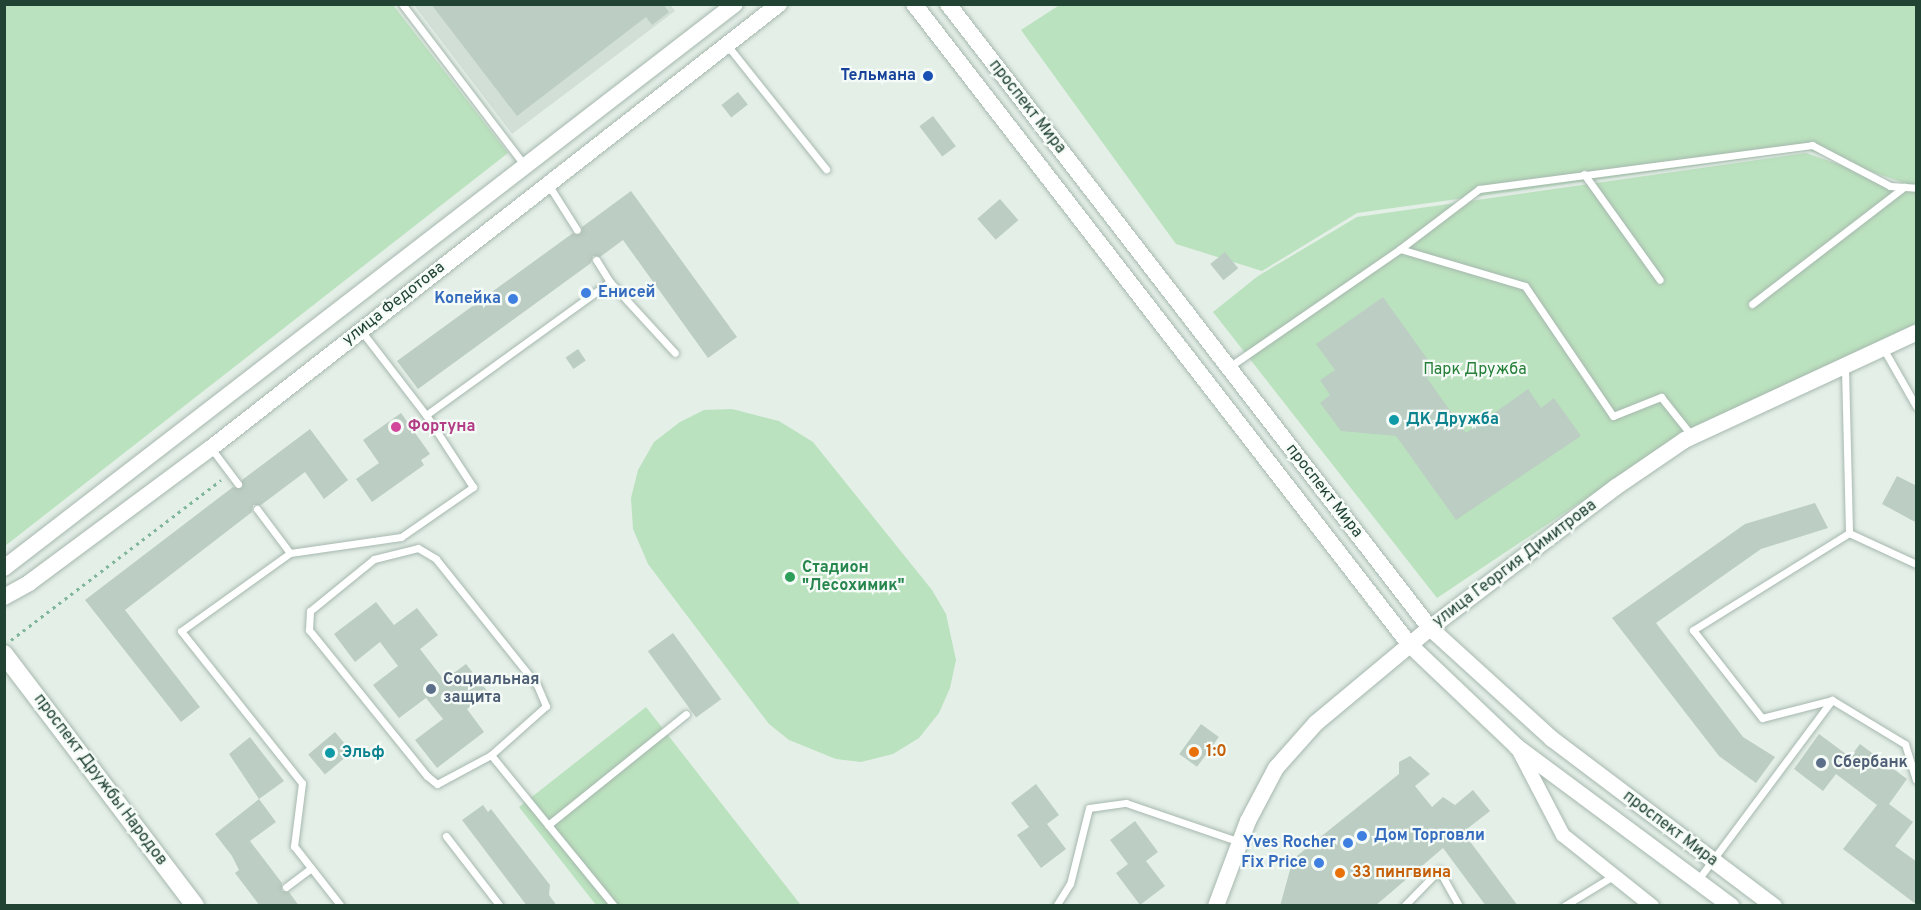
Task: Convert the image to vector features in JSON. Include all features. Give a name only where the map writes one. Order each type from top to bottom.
[{"type":"main road","name":"проспект Дружбы Народов","points":[[4,654],[195,906]]},
{"type":"street","points":[[4,568],[735,4]]},
{"type":"street","name":"улица Федотова","points":[[4,597],[29,583],[211,448],[360,329],[779,4]]},
{"type":"street","name":"проспект Мира","points":[[914,4],[1410,645],[1517,747],[1731,906]]},
{"type":"street","name":"проспект Мира","points":[[948,4],[1430,628],[1552,738],[1774,906]]},
{"type":"street","name":"улица Георгия Димитрова","points":[[1216,906],[1240,842],[1276,768],[1316,723],[1430,628],[1616,487],[1693,437],[1917,333]]},
{"type":"street","points":[[1517,747],[1563,835],[1652,906]]},
{"type":"lane","points":[[402,4],[525,166]]},
{"type":"lane","points":[[728,45],[826,169]]},
{"type":"lane","points":[[1229,367],[1400,249],[1479,189],[1812,145],[1890,186],[1917,188]]},
{"type":"lane","points":[[1584,174],[1660,280]]},
{"type":"lane","points":[[548,184],[577,230]]},
{"type":"lane","points":[[1752,304],[1904,187]]},
{"type":"lane","points":[[1400,249],[1525,285],[1613,416],[1661,397],[1693,437]]},
{"type":"lane","points":[[596,260],[610,282],[675,353]]},
{"type":"lane","points":[[426,415],[610,282]]},
{"type":"lane","points":[[341,906],[294,846],[302,783],[181,631],[290,553],[401,537],[473,487],[426,415],[360,329]]},
{"type":"lane","points":[[1883,348],[1916,406]]},
{"type":"lane","points":[[1845,365],[1849,533]]},
{"type":"lane","points":[[211,448],[238,484]]},
{"type":"lane","points":[[257,509],[290,553]]},
{"type":"lane","points":[[1849,533],[1917,564]]},
{"type":"lane","points":[[1849,533],[1693,630],[1762,718],[1832,700],[1905,744],[1917,779]]},
{"type":"lane","points":[[418,548],[436,559],[537,685],[546,706],[491,755],[437,784],[427,776],[309,630],[310,611],[374,559],[418,548]]},
{"type":"lane","points":[[1697,881],[1832,700]]},
{"type":"lane","points":[[548,825],[686,714]]},
{"type":"lane","points":[[491,755],[614,906]]},
{"type":"lane","points":[[1056,906],[1070,884],[1089,808],[1126,803],[1240,842]]},
{"type":"lane","points":[[446,836],[500,906]]},
{"type":"lane","points":[[286,887],[311,868]]},
{"type":"lane","points":[[1404,906],[1439,870],[1459,906]]},
{"type":"lane","points":[[1564,906],[1614,876]]},
{"type":"path","points":[[4,644],[230,473]]},
{"type":"shaded area","points":[[670,4],[675,11],[512,134],[414,5]]},
{"type":"green space","points":[[5,4],[393,5],[508,153],[5,546]]},
{"type":"green space","points":[[1061,4],[1916,5],[1916,187],[1808,150],[1357,213],[1262,271],[1176,244],[1021,30]]},
{"type":"green space","name":"Парк Дружба","points":[[1806,153],[1916,191],[1916,326],[1678,437],[1437,598],[1213,312],[1258,276],[1357,217]]},
{"type":"green space","name":"Стадион \"Лесохимик\"","points":[[732,409],[779,421],[813,442],[932,590],[946,614],[956,660],[950,688],[939,713],[919,738],[893,754],[861,762],[836,759],[789,740],[769,724],[648,564],[633,529],[631,498],[638,470],[654,442],[680,422],[704,410]]},
{"type":"green space","points":[[646,707],[800,904],[798,906],[596,905],[519,807]]},
{"type":"building","points":[[431,4],[663,4],[669,12],[652,25],[646,17],[517,116]]},
{"type":"building","points":[[738,92],[748,105],[731,118],[721,105]]},
{"type":"building","points":[[933,116],[956,146],[942,157],[919,126]]},
{"type":"building","points":[[631,191],[737,337],[708,358],[623,240],[600,257],[593,256],[591,263],[418,389],[397,361],[573,233],[580,234],[582,227]]},
{"type":"building","points":[[1000,199],[1018,220],[996,240],[977,219]]},
{"type":"building","points":[[1225,252],[1238,268],[1223,280],[1210,264]]},
{"type":"building","name":"ДК Дружба","points":[[1383,297],[1436,371],[1427,378],[1466,433],[1528,389],[1541,408],[1554,398],[1581,436],[1456,520],[1396,436],[1341,431],[1320,403],[1330,395],[1320,380],[1335,370],[1316,344]]},
{"type":"building","points":[[578,349],[586,361],[573,369],[566,357]]},
{"type":"building","points":[[401,413],[430,454],[421,460],[424,465],[372,502],[356,479],[379,463],[363,440]]},
{"type":"building","points":[[310,429],[348,480],[324,499],[305,472],[261,505],[253,505],[252,512],[125,610],[200,707],[181,722],[85,600],[233,487],[242,488],[242,480]]},
{"type":"building","points":[[1897,476],[1917,486],[1917,523],[1882,504]]},
{"type":"building","points":[[1815,503],[1828,528],[1761,549],[1656,623],[1743,737],[1775,757],[1756,783],[1719,756],[1612,618],[1745,524]]},
{"type":"building","name":"Социальная защита","points":[[376,602],[394,625],[417,608],[438,635],[420,649],[444,680],[466,664],[488,692],[467,709],[484,732],[437,768],[415,740],[443,719],[426,698],[399,718],[373,685],[398,666],[380,642],[355,662],[334,634]]},
{"type":"building","points":[[673,633],[721,699],[696,718],[648,651]]},
{"type":"building","points":[[1201,724],[1219,737],[1197,767],[1179,754]]},
{"type":"building","name":"Эльф","points":[[335,732],[352,752],[325,774],[308,754]]},
{"type":"building","points":[[1819,734],[1850,757],[1860,744],[1907,779],[1889,804],[1913,822],[1895,846],[1917,862],[1917,905],[1843,849],[1877,805],[1836,774],[1823,791],[1794,769]]},
{"type":"building","points":[[250,737],[284,781],[259,799],[229,754]]},
{"type":"building","points":[[1410,756],[1430,774],[1415,786],[1432,807],[1443,797],[1455,805],[1473,790],[1490,811],[1463,832],[1518,906],[1486,906],[1443,848],[1375,906],[1280,906],[1293,859],[1399,774],[1399,762]]},
{"type":"building","points":[[1036,784],[1059,815],[1047,824],[1066,849],[1041,868],[1017,835],[1029,827],[1011,803]]},
{"type":"building","points":[[259,799],[276,822],[250,841],[282,883],[282,891],[289,892],[299,906],[260,906],[235,873],[239,870],[232,856],[215,834]]},
{"type":"building","points":[[483,805],[488,812],[491,809],[550,885],[549,895],[557,906],[527,906],[462,820]]},
{"type":"building","points":[[1135,821],[1158,852],[1146,861],[1165,886],[1140,905],[1116,873],[1128,864],[1110,840]]},
{"type":"place","name":"Тельмана","points":[[928,76]]},
{"type":"place","name":"Енисей","points":[[586,293]]},
{"type":"place","name":"Копейка","points":[[513,299]]},
{"type":"place","name":"ДК Дружба","points":[[1394,420]]},
{"type":"place","name":"Фортуна","points":[[396,427]]},
{"type":"place","name":"Стадион \"Лесохимик\"","points":[[790,577]]},
{"type":"place","name":"Социальная защита","points":[[431,689]]},
{"type":"place","name":"1:0","points":[[1194,752]]},
{"type":"place","name":"Эльф","points":[[330,753]]},
{"type":"place","name":"Сбербанк","points":[[1821,763]]},
{"type":"place","name":"Дом Торговли","points":[[1362,836]]},
{"type":"place","name":"Yves Rocher","points":[[1348,843]]},
{"type":"place","name":"Fix Price","points":[[1319,863]]},
{"type":"place","name":"33 пингвина","points":[[1340,873]]}]
